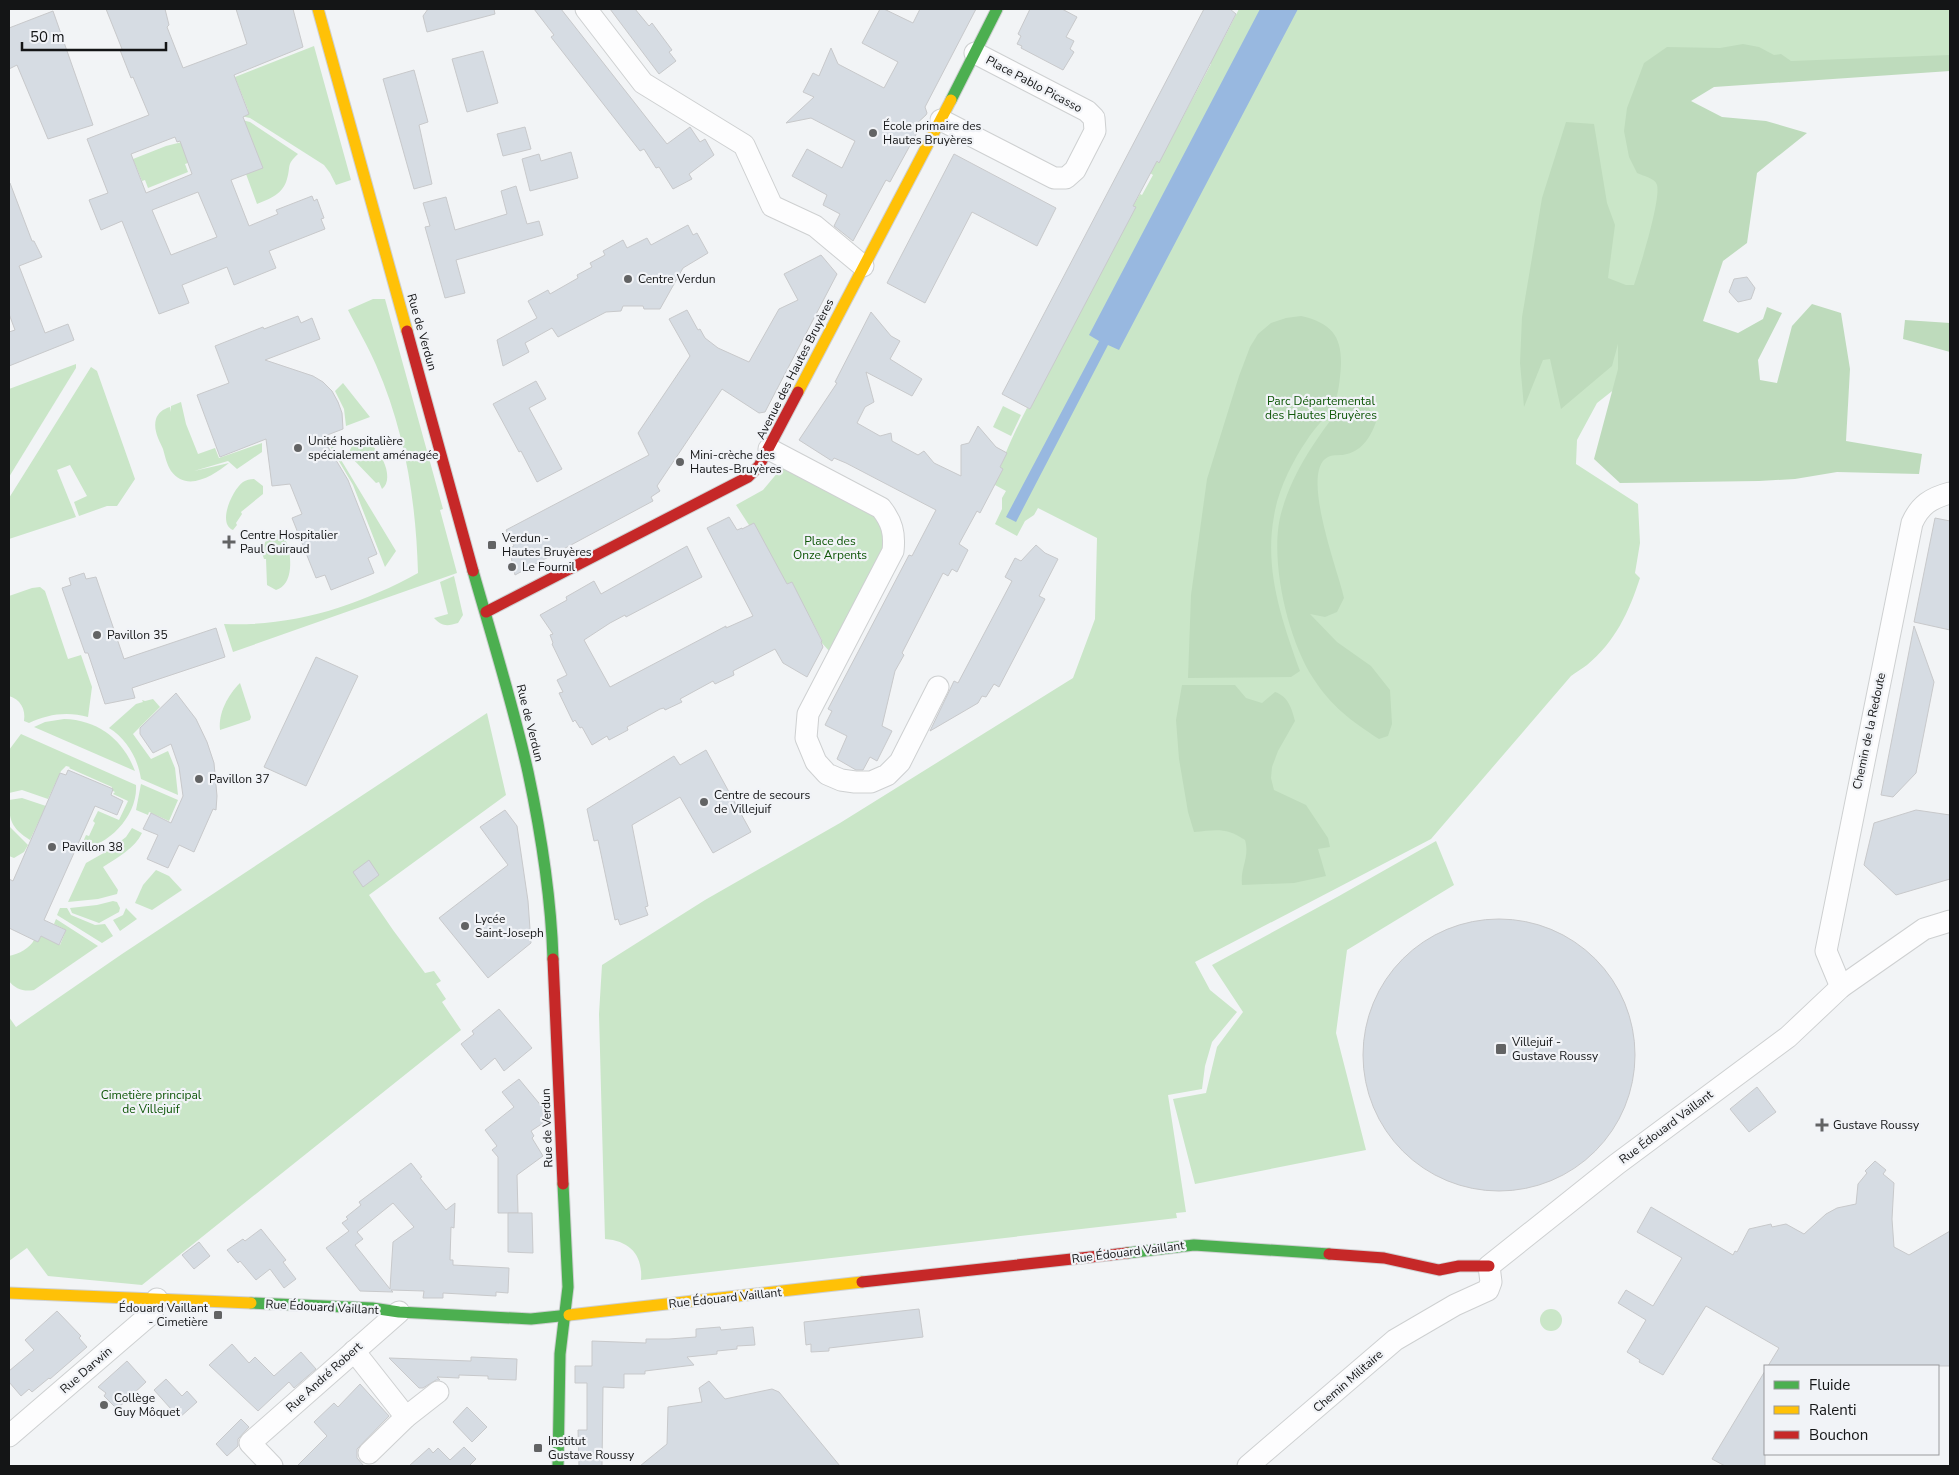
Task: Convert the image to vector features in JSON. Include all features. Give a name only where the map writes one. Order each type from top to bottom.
[{"type":"street","name":"Rue de Verdun","points":[[318,9],[486,612],[528,772],[539,829],[552,930],[567,1276],[560,1354],[558,1466]]},
{"type":"street","points":[[586,9],[643,83],[744,145],[772,206],[815,226],[863,266]]},
{"type":"street","name":"Avenue des Hautes Bruyères","points":[[486,612],[748,477],[759,466],[998,9]]},
{"type":"street","name":"Place Pablo Picasso","points":[[941,120],[1054,178],[1066,178],[1074,170],[1095,130],[1094,118],[1087,111],[975,54]]},
{"type":"street","points":[[769,448],[881,508],[893,527],[892,551],[808,714],[806,738],[816,762],[827,774],[841,780],[870,782],[887,774],[900,762],[938,687]]},
{"type":"street","name":"Chemin de la Redoute","points":[[1841,987],[1826,951],[1912,523],[1918,510],[1927,502],[1950,492]]},
{"type":"street","name":"Rue Édouard Vaillant","points":[[9,1293],[372,1308],[399,1312],[531,1319],[1194,1245],[1384,1258],[1439,1270],[1459,1266],[1489,1266],[1617,1164],[1788,1036],[1841,987],[1924,928],[1950,921]]},
{"type":"street","name":"Chemin Militaire","points":[[1248,1466],[1395,1340],[1455,1304],[1488,1290],[1491,1282],[1489,1266]]},
{"type":"street","name":"Rue Darwin","points":[[9,1436],[152,1313],[157,1299]]},
{"type":"street","name":"Rue André Robert","points":[[272,1466],[250,1443],[399,1312]]},
{"type":"street","points":[[354,1351],[406,1417]]},
{"type":"street","points":[[369,1453],[406,1417],[438,1392]]},
{"type":"green space","name":"Parc Départemental des Hautes Bruyères","points":[[1239,9],[1950,9],[1950,65],[1682,70],[1674,170],[1616,388],[1597,403],[1577,440],[1576,464],[1638,504],[1640,543],[1635,573],[1640,578],[1631,603],[1620,626],[1606,646],[1587,665],[1571,676],[1431,839],[1195,962],[1210,990],[1237,1012],[1212,1042],[1205,1066],[1202,1089],[1168,1095],[1186,1212],[1176,1213],[1177,1218],[641,1280],[640,1263],[633,1251],[628,1246],[614,1240],[605,1239],[599,1014],[602,965],[705,900],[840,823],[1073,678],[1095,619],[1097,538],[1038,508],[1034,515],[1025,521],[1017,536],[995,524],[1002,509],[1002,498],[1006,491],[995,485],[1005,455],[1022,417],[1027,408],[1030,409],[1135,207],[1133,206],[1140,194],[1142,195],[1153,175],[1150,173],[1157,161],[1159,162],[1211,64],[1208,62],[1220,40],[1223,40]]},
{"type":"green space","points":[[1743,44],[1759,47],[1774,55],[1781,54],[1791,61],[1950,55],[1950,71],[1714,87],[1691,101],[1722,117],[1766,121],[1807,133],[1757,173],[1747,243],[1723,261],[1703,321],[1738,333],[1763,319],[1767,307],[1782,313],[1758,360],[1760,380],[1777,383],[1792,326],[1812,304],[1841,313],[1850,369],[1846,441],[1922,454],[1919,474],[1837,472],[1795,479],[1759,481],[1620,483],[1594,459],[1618,369],[1618,344],[1612,366],[1561,409],[1550,359],[1543,360],[1524,407],[1520,363],[1522,317],[1542,198],[1566,122],[1594,124],[1607,203],[1615,225],[1608,278],[1626,285],[1634,285],[1649,234],[1657,193],[1657,185],[1654,181],[1637,173],[1629,157],[1624,131],[1627,108],[1644,63],[1667,47],[1720,48]]},
{"type":"green space","points":[[314,46],[351,180],[336,185],[324,165],[250,118],[241,116],[226,119],[248,110],[235,77]]},
{"type":"green space","points":[[242,120],[250,122],[298,154],[290,163],[287,179],[282,189],[271,198],[257,204],[246,174]]},
{"type":"green space","points":[[198,138],[188,163],[185,164],[188,172],[148,188],[145,180],[142,181],[133,159],[166,146]]},
{"type":"green space","points":[[373,299],[385,299],[443,509],[440,510],[457,573],[233,652],[224,624],[275,622],[324,612],[372,595],[418,573],[415,519],[402,441],[395,415],[376,365],[348,310]]},
{"type":"green space","points":[[1301,316],[1323,324],[1336,336],[1341,354],[1341,365],[1339,387],[1335,400],[1291,467],[1282,486],[1274,516],[1271,556],[1276,595],[1300,671],[1291,677],[1188,678],[1191,595],[1207,479],[1239,376],[1250,347],[1258,334],[1271,323]]},
{"type":"green space","points":[[1905,320],[1950,323],[1950,352],[1903,339]]},
{"type":"green space","points":[[76,364],[76,368],[9,477],[9,389]]},
{"type":"green space","points":[[91,367],[97,371],[135,479],[117,506],[107,506],[79,516],[74,502],[87,496],[70,465],[57,470],[76,517],[9,539],[9,498]]},
{"type":"green space","points":[[343,383],[370,417],[346,426],[344,409],[335,391]]},
{"type":"green space","points":[[181,402],[186,424],[198,454],[215,448],[219,458],[262,443],[262,452],[237,469],[228,461],[194,471],[229,463],[200,480],[185,481],[177,477],[168,466],[157,435],[155,423],[161,412],[170,407],[171,412],[171,406]]},
{"type":"green space","points":[[1348,402],[1367,404],[1376,422],[1372,432],[1362,446],[1347,454],[1328,457],[1320,466],[1318,481],[1319,501],[1323,523],[1344,598],[1337,612],[1325,617],[1310,614],[1337,642],[1371,666],[1390,690],[1392,724],[1388,736],[1379,739],[1342,712],[1327,697],[1313,678],[1295,641],[1282,596],[1279,572],[1278,528],[1287,495],[1300,467],[1315,442],[1342,405]]},
{"type":"green space","points":[[1003,406],[1021,415],[1011,436],[993,427]]},
{"type":"green space","points":[[329,440],[396,551],[385,567],[353,485],[327,441]]},
{"type":"green space","points":[[355,440],[371,445],[383,460],[387,477],[386,484],[382,489],[379,482],[376,483],[352,458],[350,450]]},
{"type":"green space","name":"Place des Onze Arpents","points":[[784,465],[878,516],[887,545],[830,652],[821,642],[822,640],[805,608],[803,608],[792,582],[787,584],[736,505],[763,490]]},
{"type":"green space","points":[[254,479],[263,486],[263,494],[241,512],[242,514],[233,530],[228,527],[226,521],[226,514],[231,499],[243,482]]},
{"type":"green space","points":[[278,534],[286,541],[290,569],[286,582],[276,590],[267,585],[266,559],[264,559],[261,550],[268,537]]},
{"type":"green space","points":[[454,576],[463,615],[458,623],[445,625],[434,618],[448,614],[440,582]]},
{"type":"green space","points":[[40,587],[45,591],[68,659],[81,655],[92,687],[88,717],[58,714],[43,717],[29,723],[24,721],[24,712],[21,705],[16,699],[9,696],[9,596]]},
{"type":"green space","points":[[240,683],[251,717],[250,720],[220,730],[222,711]]},
{"type":"green space","points":[[1182,685],[1235,685],[1246,698],[1262,703],[1275,692],[1286,700],[1295,721],[1278,751],[1272,767],[1271,778],[1274,790],[1306,805],[1328,838],[1330,847],[1318,849],[1326,876],[1294,883],[1242,885],[1242,873],[1246,857],[1245,840],[1226,831],[1194,832],[1188,812],[1179,759],[1176,720]]},
{"type":"green space","points":[[153,699],[160,707],[133,734],[151,759],[168,751],[175,768],[178,795],[141,779],[131,750],[109,728],[136,704],[143,702],[142,700]]},
{"type":"green space","name":"Cimetière principal de Villejuif","points":[[487,713],[506,795],[369,895],[425,973],[434,971],[441,981],[436,984],[446,999],[442,1002],[461,1030],[142,1285],[48,1276],[27,1248],[9,1261],[9,1017],[16,1027],[122,954]]},
{"type":"green space","points":[[64,719],[88,723],[108,734],[124,750],[135,771],[34,727],[45,722]]},
{"type":"green space","points":[[21,734],[136,785],[132,807],[120,827],[101,842],[91,847],[80,849],[86,835],[89,836],[98,811],[119,820],[128,801],[113,794],[115,792],[111,790],[112,787],[70,767],[66,766],[61,771],[48,799],[22,790],[9,793],[9,750]]},
{"type":"green space","points":[[141,784],[178,800],[169,821],[149,812],[148,815],[136,810]]},
{"type":"green space","points":[[22,798],[46,806],[30,840],[19,832],[12,823],[10,813],[9,800]]},
{"type":"green space","points":[[9,826],[28,845],[24,852],[14,858],[9,856]]},
{"type":"green space","points":[[132,828],[142,833],[139,838],[125,852],[103,867],[118,890],[117,894],[98,899],[68,902],[86,863],[109,850],[126,837]]},
{"type":"green space","points":[[1436,841],[1454,885],[1347,950],[1336,1033],[1366,1150],[1195,1184],[1173,1099],[1206,1093],[1217,1047],[1243,1012],[1212,965]]},
{"type":"green space","points":[[156,870],[169,876],[182,890],[152,910],[135,903],[143,885]]},
{"type":"green space","points":[[113,901],[117,902],[120,908],[119,912],[99,923],[72,913],[70,908],[97,905]]},
{"type":"green space","points":[[60,908],[67,908],[71,915],[95,925],[105,924],[113,936],[102,943],[57,915]]},
{"type":"green space","points":[[126,908],[137,919],[120,931],[113,920],[123,915]]},
{"type":"green space","points":[[56,919],[98,946],[34,990],[17,988],[9,981],[9,956],[24,950],[34,940],[38,942],[41,936],[60,945],[66,930],[54,924]]},
{"type":"green space","points":[[1551,1309],[1559,1312],[1562,1320],[1559,1328],[1551,1331],[1543,1328],[1540,1320],[1543,1312]]},
{"type":"water","points":[[1260,9],[1298,9],[1119,350],[1108,345],[1016,522],[1006,517],[1099,341],[1089,335]]},
{"type":"building","points":[[106,9],[165,9],[169,25],[167,27],[183,68],[247,44],[236,9],[293,9],[303,47],[234,75],[249,114],[243,117],[263,168],[231,180],[249,226],[278,214],[276,210],[312,196],[314,201],[317,199],[324,218],[321,219],[325,229],[269,251],[276,268],[234,285],[227,267],[182,285],[189,303],[159,314],[122,221],[101,230],[89,200],[108,193],[87,139],[149,115],[133,77],[131,78],[120,50],[122,49]],"holes":[[[175,137],[177,142],[180,141],[192,174],[146,193],[131,154]],[[198,192],[217,237],[171,255],[152,210]]]},
{"type":"building","points":[[428,9],[494,9],[495,14],[427,32],[423,16]]},
{"type":"building","points":[[534,9],[561,9],[667,144],[690,127],[700,142],[705,139],[714,155],[689,174],[692,179],[673,189],[659,167],[656,168],[644,149],[640,151],[551,37],[554,35]]},
{"type":"building","points":[[610,9],[635,9],[649,26],[652,23],[672,50],[669,52],[676,61],[659,74]]},
{"type":"building","name":"École primaire des Hautes Bruyères","points":[[880,9],[884,9],[913,23],[920,9],[976,9],[925,107],[926,115],[914,126],[919,129],[890,182],[886,180],[853,241],[834,226],[840,214],[823,205],[827,195],[792,176],[807,149],[842,168],[855,141],[811,118],[786,123],[814,97],[803,92],[813,73],[819,76],[831,48],[838,64],[884,88],[898,62],[862,43]]},
{"type":"building","points":[[1030,9],[1062,9],[1077,17],[1066,37],[1074,41],[1070,49],[1074,52],[1063,70],[1021,48],[1022,46],[1017,44],[1021,36],[1018,34]]},
{"type":"building","points":[[1204,9],[1230,9],[1236,14],[1159,163],[1157,161],[1133,206],[1136,207],[1030,409],[1002,394]]},
{"type":"building","points":[[53,11],[93,125],[48,139],[17,65],[9,69],[9,28]]},
{"type":"building","points":[[483,51],[498,103],[467,112],[452,59]]},
{"type":"building","points":[[414,70],[428,122],[419,125],[432,184],[414,189],[383,79]]},
{"type":"building","points":[[525,127],[531,149],[503,156],[497,134]]},
{"type":"building","points":[[571,152],[578,178],[530,191],[522,159],[539,154],[541,161]]},
{"type":"building","points":[[954,154],[1056,208],[1037,246],[972,212],[925,303],[887,283]]},
{"type":"building","points":[[9,183],[32,241],[34,241],[42,257],[19,266],[45,333],[68,324],[74,340],[9,366],[9,332],[15,330],[9,314]]},
{"type":"building","points":[[516,186],[527,224],[539,221],[543,235],[456,260],[465,293],[445,298],[425,227],[430,226],[423,203],[446,197],[455,230],[507,214],[501,191]]},
{"type":"building","name":"Centre Verdun","points":[[688,225],[693,235],[697,233],[708,253],[683,268],[660,309],[644,309],[643,306],[623,306],[621,311],[606,312],[558,337],[552,328],[525,343],[529,352],[503,366],[497,340],[537,318],[528,301],[548,290],[550,294],[578,278],[577,275],[592,267],[590,263],[605,255],[603,251],[623,240],[627,248],[647,238],[651,245]]},
{"type":"building","points":[[821,255],[837,274],[765,412],[759,413],[722,389],[657,486],[660,491],[651,497],[653,501],[515,575],[509,548],[514,546],[506,530],[649,455],[638,433],[690,356],[669,319],[687,310],[698,330],[700,329],[705,338],[718,348],[749,362],[779,309],[798,300],[784,274]]},
{"type":"building","points":[[1747,277],[1755,288],[1751,299],[1738,302],[1729,292],[1734,279]]},
{"type":"building","points":[[871,312],[891,336],[900,341],[890,359],[922,379],[912,396],[866,372],[874,402],[865,407],[857,423],[880,436],[891,433],[892,441],[918,455],[924,451],[934,463],[961,476],[961,445],[969,443],[978,426],[996,447],[1007,453],[1000,467],[1003,469],[980,513],[977,511],[959,544],[968,550],[957,572],[952,569],[948,576],[943,573],[902,653],[904,655],[895,671],[882,726],[892,731],[877,761],[870,757],[863,770],[856,770],[837,759],[847,736],[825,725],[832,711],[828,709],[909,555],[912,556],[936,510],[846,463],[834,458],[832,461],[799,440],[837,383],[835,382]]},
{"type":"building","name":"Unité hospitalière spécialement aménagée","points":[[298,316],[301,323],[312,318],[320,339],[265,360],[313,376],[332,391],[342,413],[343,429],[322,437],[348,480],[377,554],[368,558],[374,573],[331,590],[325,575],[316,578],[292,518],[302,514],[290,484],[272,486],[266,439],[220,457],[197,395],[229,383],[215,346],[263,327],[264,329]]},
{"type":"building","points":[[536,381],[546,399],[529,408],[562,469],[537,482],[493,404]]},
{"type":"building","points":[[729,517],[737,530],[754,523],[787,584],[792,582],[822,641],[823,647],[807,677],[783,663],[775,649],[733,671],[734,675],[715,684],[713,681],[680,699],[682,702],[665,710],[664,708],[660,709],[627,727],[628,730],[609,740],[607,736],[592,745],[582,727],[580,728],[575,720],[573,722],[559,693],[563,692],[557,680],[567,675],[552,644],[550,635],[553,634],[540,615],[567,600],[566,597],[594,581],[601,594],[687,546],[702,577],[626,617],[625,615],[610,623],[584,640],[610,687],[726,626],[726,628],[753,616],[707,528]]},
{"type":"building","points":[[1935,518],[1950,521],[1950,630],[1914,622]]},
{"type":"building","points":[[1036,545],[1045,553],[1058,559],[1039,596],[1045,599],[999,687],[994,684],[986,697],[982,696],[978,703],[930,731],[954,681],[958,683],[1012,581],[1005,577],[1015,558],[1021,561]]},
{"type":"building","name":"Pavillon 35","points":[[84,573],[86,579],[96,577],[124,659],[216,628],[225,657],[132,688],[135,698],[105,704],[88,653],[85,653],[62,588],[71,585],[69,578]]},
{"type":"building","points":[[1914,626],[1934,682],[1916,773],[1893,797],[1881,795]]},
{"type":"building","points":[[316,657],[358,676],[306,786],[264,767]]},
{"type":"building","name":"Pavillon 37","points":[[176,693],[196,719],[207,742],[214,763],[217,796],[216,810],[213,809],[194,852],[179,845],[168,868],[147,859],[158,835],[143,829],[151,813],[171,823],[183,796],[179,767],[171,744],[153,753],[140,734],[140,728]]},
{"type":"building","points":[[706,750],[751,832],[713,853],[680,797],[632,825],[648,906],[645,907],[648,915],[620,925],[618,919],[615,920],[598,840],[594,841],[587,809],[674,756],[680,765]]},
{"type":"building","name":"Pavillon 38","points":[[68,770],[113,789],[111,795],[123,801],[117,815],[95,806],[44,920],[66,930],[59,945],[41,936],[38,942],[9,928],[9,879],[13,881],[60,773],[66,775]]},
{"type":"building","points":[[505,810],[517,826],[528,901],[531,943],[488,978],[439,918],[508,865],[480,827]]},
{"type":"building","points":[[1916,810],[1950,815],[1950,879],[1896,895],[1864,865],[1874,823]]},
{"type":"building","points":[[369,860],[379,875],[363,887],[353,872]]},
{"type":"building","name":"Villejuif - Gustave Roussy","points":[[1499,919],[1526,922],[1551,929],[1574,942],[1595,959],[1612,980],[1625,1003],[1632,1028],[1635,1055],[1632,1082],[1625,1107],[1612,1130],[1595,1151],[1574,1168],[1551,1181],[1526,1188],[1499,1191],[1472,1188],[1447,1181],[1424,1168],[1403,1151],[1386,1130],[1373,1107],[1366,1082],[1363,1055],[1366,1028],[1373,1003],[1386,980],[1403,959],[1424,942],[1447,929],[1472,922]]},
{"type":"building","points":[[499,1009],[532,1048],[504,1071],[495,1058],[481,1070],[461,1044],[474,1034],[472,1031]]},
{"type":"building","points":[[519,1079],[543,1108],[543,1123],[531,1131],[534,1136],[532,1138],[543,1156],[517,1175],[518,1213],[498,1213],[498,1157],[492,1150],[497,1146],[485,1130],[514,1107],[502,1092]]},
{"type":"building","points":[[1757,1087],[1776,1112],[1749,1132],[1730,1109]]},
{"type":"building","name":"Gustave Roussy","points":[[1875,1161],[1886,1170],[1883,1174],[1894,1183],[1892,1219],[1894,1247],[1909,1255],[1950,1231],[1950,1366],[1769,1365],[1779,1348],[1706,1306],[1663,1375],[1639,1362],[1640,1360],[1627,1352],[1646,1320],[1618,1303],[1626,1290],[1653,1306],[1682,1258],[1637,1232],[1651,1207],[1733,1255],[1735,1251],[1737,1252],[1749,1229],[1771,1224],[1772,1227],[1786,1224],[1804,1234],[1826,1214],[1837,1208],[1856,1204],[1858,1184],[1867,1173],[1865,1171]]},
{"type":"building","points":[[411,1163],[422,1177],[420,1178],[446,1210],[455,1203],[454,1228],[451,1227],[450,1260],[453,1260],[453,1265],[509,1268],[508,1293],[496,1292],[496,1296],[443,1293],[443,1298],[423,1298],[424,1291],[360,1291],[326,1248],[349,1231],[342,1223],[348,1219],[346,1217],[361,1205],[359,1202]],"holes":[[[393,1203],[414,1227],[393,1242],[390,1289],[355,1245],[363,1239],[357,1232]]]},
{"type":"building","points":[[508,1213],[532,1213],[533,1253],[508,1252]]},
{"type":"building","points":[[261,1229],[286,1260],[283,1262],[296,1279],[284,1288],[270,1269],[256,1280],[240,1261],[238,1263],[227,1250],[243,1239],[245,1241]]},
{"type":"building","points":[[199,1242],[210,1256],[194,1269],[182,1255]]},
{"type":"building","points":[[919,1309],[923,1337],[829,1348],[829,1351],[811,1352],[811,1344],[806,1345],[804,1322]]},
{"type":"building","points":[[57,1311],[81,1336],[79,1338],[87,1347],[50,1379],[32,1392],[29,1389],[21,1396],[9,1382],[9,1371],[34,1350],[25,1340]]},
{"type":"building","points":[[720,1327],[721,1330],[753,1327],[755,1345],[737,1346],[737,1349],[717,1351],[717,1354],[687,1357],[694,1365],[645,1371],[645,1374],[624,1374],[624,1388],[603,1387],[602,1466],[579,1466],[578,1430],[587,1430],[587,1383],[575,1383],[575,1366],[592,1366],[592,1341],[646,1343],[646,1339],[696,1337],[696,1329]]},
{"type":"building","points":[[232,1344],[249,1363],[255,1357],[274,1376],[301,1352],[316,1369],[294,1388],[289,1382],[258,1411],[209,1365]]},
{"type":"building","points":[[471,1357],[517,1359],[516,1380],[488,1379],[488,1376],[459,1375],[459,1378],[437,1377],[440,1380],[419,1388],[389,1358],[471,1361]]},
{"type":"building","points":[[127,1361],[146,1382],[117,1409],[104,1396],[106,1393],[98,1387]]},
{"type":"building","points":[[1764,1373],[1765,1466],[1725,1466],[1712,1459]]},
{"type":"building","points":[[166,1379],[182,1396],[187,1391],[197,1402],[179,1418],[154,1390]]},
{"type":"building","points":[[709,1381],[725,1399],[772,1389],[779,1392],[840,1466],[640,1466],[667,1444],[668,1407],[702,1402],[699,1388]]},
{"type":"building","points":[[360,1384],[389,1416],[357,1449],[357,1458],[364,1466],[297,1466],[327,1436],[314,1422],[334,1403],[338,1407]]},
{"type":"building","points":[[467,1407],[487,1427],[472,1442],[453,1422]]},
{"type":"building","points":[[241,1419],[249,1427],[238,1439],[238,1446],[227,1456],[216,1444]]},
{"type":"building","points":[[464,1447],[476,1459],[469,1466],[409,1466],[429,1448],[433,1453],[438,1448],[450,1460]]},
{"type":"traffic: fast","points":[[951,100],[997,9]]},
{"type":"traffic: fast","points":[[473,571],[509,696],[528,772],[545,865],[553,959]]},
{"type":"traffic: fast","points":[[558,1466],[560,1354],[568,1287],[563,1184]]},
{"type":"traffic: fast","points":[[1127,1253],[1194,1245],[1329,1254]]},
{"type":"traffic: fast","points":[[251,1303],[372,1308],[399,1312],[531,1319],[569,1315]]},
{"type":"traffic: slow","points":[[318,9],[407,331]]},
{"type":"traffic: slow","points":[[798,392],[951,100]]},
{"type":"traffic: slow","points":[[569,1315],[862,1282]]},
{"type":"traffic: slow","points":[[9,1293],[251,1303]]},
{"type":"traffic: jam","points":[[407,331],[473,571]]},
{"type":"traffic: jam","points":[[486,612],[748,477],[759,466],[798,392]]},
{"type":"traffic: jam","points":[[553,959],[563,1184]]},
{"type":"traffic: jam","points":[[862,1282],[1127,1253]]},
{"type":"traffic: jam","points":[[1329,1254],[1384,1258],[1439,1270],[1459,1266],[1489,1266]]},
{"type":"place","name":"École primaire des Hautes Bruyères","points":[[873,133]]},
{"type":"place","name":"Centre Verdun","points":[[628,279]]},
{"type":"place","name":"Unité hospitalière spécialement aménagée","points":[[298,448]]},
{"type":"place","name":"Mini-crèche des Hautes-Bruyères","points":[[680,462]]},
{"type":"place","name":"Centre Hospitalier Paul Guiraud","points":[[229,542]]},
{"type":"place","name":"Verdun - Hautes Bruyères","points":[[492,545]]},
{"type":"place","name":"Le Fournil","points":[[512,567]]},
{"type":"place","name":"Pavillon 35","points":[[97,635]]},
{"type":"place","name":"Pavillon 37","points":[[199,779]]},
{"type":"place","name":"Centre de secours de Villejuif","points":[[704,802]]},
{"type":"place","name":"Pavillon 38","points":[[52,847]]},
{"type":"place","name":"Lycée Saint-Joseph","points":[[465,926]]},
{"type":"place","name":"Villejuif - Gustave Roussy","points":[[1501,1049]]},
{"type":"place","name":"Gustave Roussy","points":[[1822,1125]]},
{"type":"place","name":"Édouard Vaillant - Cimetière","points":[[218,1315]]},
{"type":"place","name":"Collège Guy Môquet","points":[[104,1405]]},
{"type":"place","name":"Institut Gustave Roussy","points":[[538,1448]]}]
